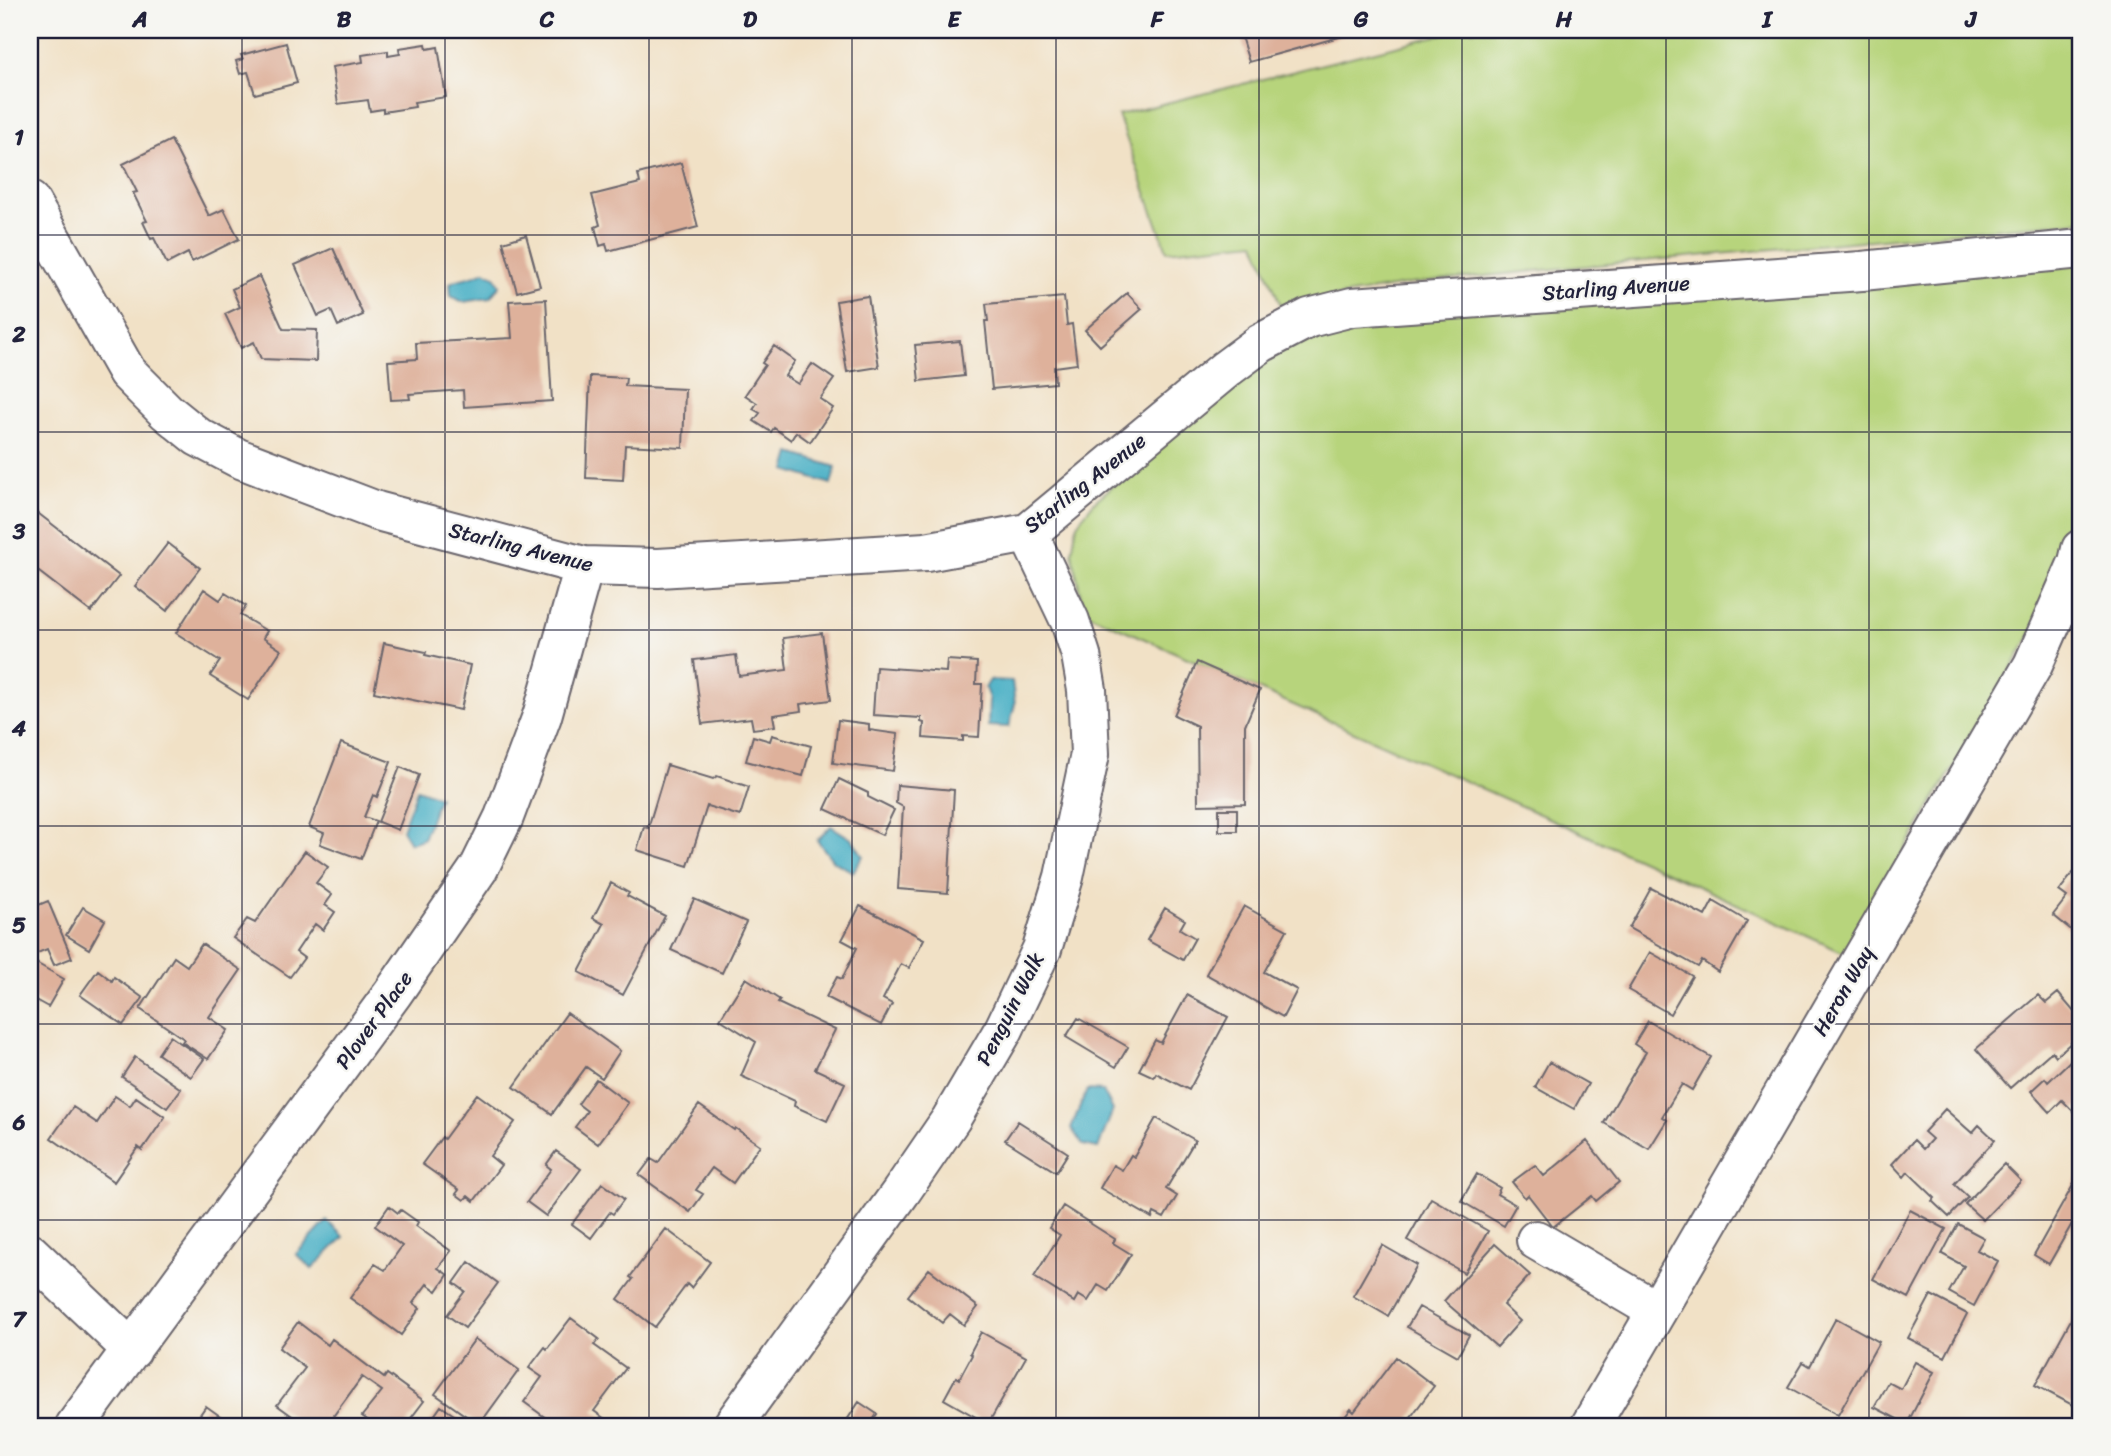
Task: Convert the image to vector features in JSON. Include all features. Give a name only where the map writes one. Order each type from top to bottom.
[{"type":"street","name":"Starling Avenue","points":[[30,201],[127,372],[167,412],[198,437],[238,458],[377,511],[584,566],[658,568],[926,552],[1028,533],[1261,343],[1309,318],[1352,307],[1862,271],[2081,249]]},
{"type":"street","name":"Penguin Walk","points":[[732,1426],[951,1119],[1004,1029],[1042,949],[1064,877],[1090,754],[1087,690],[1081,655],[1070,621],[1028,533]]},
{"type":"street","name":"Heron Way","points":[[1590,1426],[2033,665],[2078,562],[2081,549]]},
{"type":"street","name":"Plover Place","points":[[75,1426],[393,993],[479,868],[504,817],[542,716],[584,566]]},
{"type":"street","points":[[1536,1240],[1657,1311]]},
{"type":"street","points":[[30,1253],[132,1350]]},
{"type":"green space","points":[[1460,30],[2069,30],[2081,124],[2081,221],[1410,284],[1281,306],[1255,242],[1167,251],[1118,115]]},
{"type":"green space","points":[[2081,256],[2081,487],[2072,533],[2048,606],[1844,953],[1564,825],[1084,612],[1072,552],[1077,524],[1095,501],[1268,356],[1343,322]]},
{"type":"water","points":[[484,271],[495,276],[500,285],[490,298],[463,302],[451,296],[450,283]]},
{"type":"water","points":[[791,453],[836,467],[831,484],[786,470]]},
{"type":"water","points":[[990,680],[1012,681],[1015,704],[1009,727],[988,726],[989,699],[985,688]]},
{"type":"water","points":[[417,789],[439,797],[423,839],[410,843],[402,830]]},
{"type":"water","points":[[831,826],[853,840],[863,856],[853,872],[833,861],[817,840]]},
{"type":"water","points":[[1087,1090],[1103,1091],[1113,1110],[1098,1148],[1083,1145],[1071,1128]]},
{"type":"water","points":[[327,1221],[344,1237],[312,1269],[296,1254]]},
{"type":"building","points":[[1239,30],[1360,30],[1361,31],[1249,62]]},
{"type":"building","points":[[286,43],[297,83],[255,94],[248,72],[240,74],[236,61],[243,59],[241,55]]},
{"type":"building","points":[[426,44],[427,49],[438,47],[446,97],[414,102],[415,107],[383,112],[383,109],[370,111],[368,100],[338,104],[332,67],[363,62],[362,55],[388,51],[388,56],[400,54],[399,48]]},
{"type":"building","points":[[171,140],[209,216],[224,209],[239,239],[192,262],[188,253],[167,264],[143,222],[147,221],[123,164]]},
{"type":"building","points":[[681,163],[698,227],[608,251],[606,244],[600,246],[595,227],[600,225],[592,195],[640,183],[638,174]]},
{"type":"building","points":[[526,235],[540,286],[517,292],[503,242]]},
{"type":"building","points":[[333,248],[363,315],[338,326],[331,310],[318,316],[295,265]]},
{"type":"building","points":[[259,276],[283,329],[317,330],[316,361],[261,359],[254,342],[241,348],[225,314],[240,307],[232,289]]},
{"type":"building","points":[[1127,293],[1142,309],[1100,346],[1085,330]]},
{"type":"building","points":[[868,296],[879,367],[847,372],[836,301]]},
{"type":"building","points":[[1064,297],[1067,325],[1072,324],[1077,364],[1054,367],[1055,383],[992,389],[985,321],[988,321],[986,304]]},
{"type":"building","points":[[546,299],[552,401],[464,407],[463,390],[409,394],[410,399],[391,400],[388,361],[417,359],[416,343],[512,338],[509,301]]},
{"type":"building","points":[[960,341],[964,376],[919,381],[915,345]]},
{"type":"building","points":[[774,346],[795,361],[785,376],[798,384],[812,364],[834,379],[820,399],[833,408],[810,442],[796,432],[791,440],[774,428],[771,432],[754,421],[760,413],[753,409],[757,403],[745,395]]},
{"type":"building","points":[[590,376],[626,378],[625,386],[685,389],[683,448],[625,445],[623,480],[586,478]]},
{"type":"building","points":[[30,507],[119,576],[91,612],[30,565]]},
{"type":"building","points":[[168,543],[200,568],[167,611],[135,586]]},
{"type":"building","points":[[204,589],[220,600],[225,593],[246,606],[240,615],[267,631],[263,638],[281,650],[248,700],[210,676],[220,661],[176,633]]},
{"type":"building","points":[[822,633],[831,700],[800,704],[801,711],[773,715],[775,726],[753,729],[751,718],[702,724],[694,660],[736,655],[739,676],[787,670],[783,638]]},
{"type":"building","points":[[384,643],[470,665],[461,710],[374,692]]},
{"type":"building","points":[[947,660],[977,662],[976,684],[982,684],[979,737],[963,736],[963,741],[923,738],[924,723],[921,718],[873,715],[876,667],[946,672]]},
{"type":"building","points":[[1197,662],[1260,690],[1245,725],[1245,804],[1198,805],[1197,726],[1174,715]]},
{"type":"building","points":[[838,720],[869,724],[869,730],[898,734],[893,771],[833,763]]},
{"type":"building","points":[[772,735],[811,746],[803,776],[746,761],[753,736],[770,741]]},
{"type":"building","points":[[341,743],[391,762],[377,797],[373,795],[364,817],[376,821],[361,859],[320,844],[324,833],[309,827]]},
{"type":"building","points":[[667,765],[713,779],[717,776],[749,787],[740,816],[707,806],[688,866],[637,850],[644,827],[648,828]]},
{"type":"building","points":[[400,767],[419,775],[398,830],[378,822]]},
{"type":"building","points":[[839,779],[894,810],[882,835],[825,809]]},
{"type":"building","points":[[897,785],[954,790],[948,893],[898,889],[903,807],[896,803]]},
{"type":"building","points":[[1219,809],[1237,809],[1237,831],[1219,831]]},
{"type":"building","points":[[305,851],[328,867],[316,883],[332,895],[325,905],[335,912],[323,930],[315,924],[296,952],[304,958],[290,977],[233,938],[247,919],[255,923]]},
{"type":"building","points":[[2081,863],[2081,938],[2053,915],[2067,897],[2059,891]]},
{"type":"building","points":[[611,883],[629,893],[627,896],[665,916],[623,995],[579,972],[604,924],[593,918]]},
{"type":"building","points":[[1651,888],[1705,916],[1713,901],[1747,921],[1718,972],[1702,961],[1698,967],[1629,928]]},
{"type":"building","points":[[30,897],[34,907],[48,901],[72,958],[54,965],[47,949],[30,956]]},
{"type":"building","points":[[694,899],[746,922],[722,973],[671,950]]},
{"type":"building","points":[[860,906],[924,939],[909,968],[901,964],[883,999],[892,1004],[881,1025],[826,997],[837,977],[842,979],[857,948],[842,940]]},
{"type":"building","points":[[1244,906],[1287,930],[1264,972],[1297,990],[1283,1017],[1206,974]]},
{"type":"building","points":[[83,907],[105,920],[89,949],[66,935]]},
{"type":"building","points":[[1165,908],[1185,920],[1180,929],[1195,938],[1183,960],[1147,940]]},
{"type":"building","points":[[202,944],[241,970],[209,1017],[228,1030],[208,1059],[140,1009],[174,957],[187,966]]},
{"type":"building","points":[[1650,952],[1692,976],[1670,1014],[1628,990]]},
{"type":"building","points":[[31,960],[64,979],[48,1007],[30,997]]},
{"type":"building","points":[[98,970],[112,981],[114,977],[143,998],[123,1025],[80,995]]},
{"type":"building","points":[[746,978],[780,1000],[778,1003],[835,1030],[815,1069],[845,1083],[827,1121],[794,1106],[795,1101],[741,1076],[756,1042],[720,1019]]},
{"type":"building","points":[[2058,993],[2081,1020],[2081,1024],[2076,1028],[2081,1034],[2056,1056],[2052,1051],[2010,1088],[1976,1049],[2038,995],[2046,1003]]},
{"type":"building","points":[[1187,995],[1228,1017],[1189,1090],[1156,1073],[1154,1077],[1139,1070],[1155,1040],[1161,1043]]},
{"type":"building","points":[[567,1013],[620,1051],[602,1078],[586,1067],[552,1114],[514,1087]]},
{"type":"building","points":[[1078,1018],[1128,1047],[1116,1067],[1066,1037]]},
{"type":"building","points":[[1648,1021],[1711,1057],[1692,1090],[1682,1084],[1662,1117],[1667,1120],[1649,1149],[1604,1123],[1646,1052],[1634,1044]]},
{"type":"building","points":[[170,1036],[204,1059],[191,1077],[158,1054]]},
{"type":"building","points":[[135,1057],[181,1089],[167,1108],[122,1077]]},
{"type":"building","points":[[2071,1060],[2081,1070],[2081,1103],[2073,1111],[2062,1100],[2050,1112],[2031,1091],[2045,1078],[2048,1082]]},
{"type":"building","points":[[1549,1062],[1588,1084],[1574,1109],[1535,1087]]},
{"type":"building","points":[[596,1079],[628,1103],[598,1144],[575,1127],[587,1111],[578,1104]]},
{"type":"building","points":[[477,1094],[515,1122],[490,1156],[501,1165],[474,1201],[468,1196],[464,1200],[456,1194],[459,1190],[422,1164]]},
{"type":"building","points":[[115,1096],[130,1106],[136,1097],[165,1117],[142,1150],[138,1147],[114,1182],[51,1138],[73,1107],[97,1123]]},
{"type":"building","points":[[699,1105],[760,1145],[733,1183],[712,1168],[696,1190],[703,1194],[690,1212],[639,1175],[651,1159],[658,1163]]},
{"type":"building","points":[[1945,1109],[1972,1133],[1979,1125],[1995,1140],[1954,1184],[1968,1197],[1949,1217],[1932,1201],[1935,1198],[1908,1172],[1904,1177],[1892,1164],[1914,1140],[1923,1149],[1932,1139],[1924,1132]]},
{"type":"building","points":[[1156,1118],[1195,1140],[1166,1189],[1177,1196],[1164,1218],[1154,1213],[1152,1218],[1100,1188],[1113,1165],[1122,1170],[1131,1155],[1134,1157]]},
{"type":"building","points":[[1018,1121],[1068,1153],[1056,1172],[1005,1140]]},
{"type":"building","points":[[1587,1141],[1619,1182],[1596,1201],[1592,1196],[1553,1227],[1528,1195],[1525,1198],[1512,1182],[1535,1165],[1544,1176]]},
{"type":"building","points":[[556,1151],[581,1169],[546,1216],[527,1202],[551,1169],[546,1165]]},
{"type":"building","points":[[2004,1164],[2021,1181],[1983,1220],[1965,1204]]},
{"type":"building","points":[[2081,1171],[2081,1208],[2049,1264],[2034,1255]]},
{"type":"building","points":[[1477,1174],[1500,1188],[1497,1194],[1516,1205],[1504,1226],[1461,1201]]},
{"type":"building","points":[[602,1183],[624,1199],[613,1214],[610,1212],[591,1238],[572,1224]]},
{"type":"building","points":[[1431,1198],[1488,1231],[1464,1273],[1407,1240]]},
{"type":"building","points":[[389,1206],[398,1213],[401,1210],[418,1222],[416,1226],[451,1251],[438,1268],[448,1275],[437,1291],[427,1284],[413,1303],[420,1308],[401,1335],[350,1298],[375,1264],[385,1270],[402,1246],[375,1226]]},
{"type":"building","points":[[1063,1206],[1115,1239],[1113,1243],[1131,1254],[1108,1291],[1098,1285],[1088,1301],[1078,1295],[1074,1302],[1034,1277],[1060,1235],[1049,1228]]},
{"type":"building","points":[[1910,1210],[1946,1229],[1909,1298],[1873,1279]]},
{"type":"building","points":[[1958,1224],[1984,1238],[1977,1250],[1998,1261],[1974,1306],[1949,1292],[1964,1266],[1942,1254]]},
{"type":"building","points":[[666,1229],[710,1262],[691,1288],[687,1284],[655,1327],[618,1299],[633,1279],[630,1277]]},
{"type":"building","points":[[1495,1244],[1530,1275],[1503,1305],[1520,1321],[1497,1347],[1444,1301]]},
{"type":"building","points":[[1382,1245],[1417,1265],[1388,1316],[1353,1296]]},
{"type":"building","points":[[469,1262],[498,1283],[465,1328],[447,1315],[465,1291],[454,1283]]},
{"type":"building","points":[[929,1269],[978,1307],[964,1325],[950,1314],[942,1323],[908,1296]]},
{"type":"building","points":[[1931,1295],[1967,1314],[1945,1357],[1908,1338]]},
{"type":"building","points":[[1419,1307],[1469,1335],[1458,1356],[1407,1327]]},
{"type":"building","points":[[2074,1314],[2081,1318],[2081,1398],[2076,1407],[2035,1385]]},
{"type":"building","points":[[571,1318],[599,1339],[594,1345],[626,1368],[594,1411],[605,1419],[600,1426],[570,1426],[565,1422],[562,1426],[557,1426],[524,1402],[542,1377],[529,1368]]},
{"type":"building","points":[[1836,1318],[1879,1342],[1838,1415],[1788,1387],[1803,1362],[1810,1366]]},
{"type":"building","points":[[298,1322],[328,1345],[332,1339],[384,1378],[387,1374],[424,1401],[405,1426],[376,1426],[362,1416],[382,1391],[362,1377],[326,1426],[306,1426],[277,1405],[305,1368],[279,1348]]},
{"type":"building","points":[[981,1332],[1026,1357],[988,1424],[944,1399],[956,1377],[959,1379]]},
{"type":"building","points":[[475,1339],[519,1370],[479,1425],[435,1394]]},
{"type":"building","points":[[1396,1357],[1434,1386],[1404,1426],[1345,1426],[1340,1423],[1351,1409],[1354,1412]]},
{"type":"building","points":[[1915,1362],[1934,1372],[1907,1424],[1874,1407],[1888,1382],[1901,1389]]},
{"type":"building","points":[[859,1402],[877,1414],[869,1426],[843,1426]]},
{"type":"building","points":[[206,1406],[234,1426],[192,1426]]},
{"type":"building","points":[[441,1406],[470,1426],[427,1426]]}]
